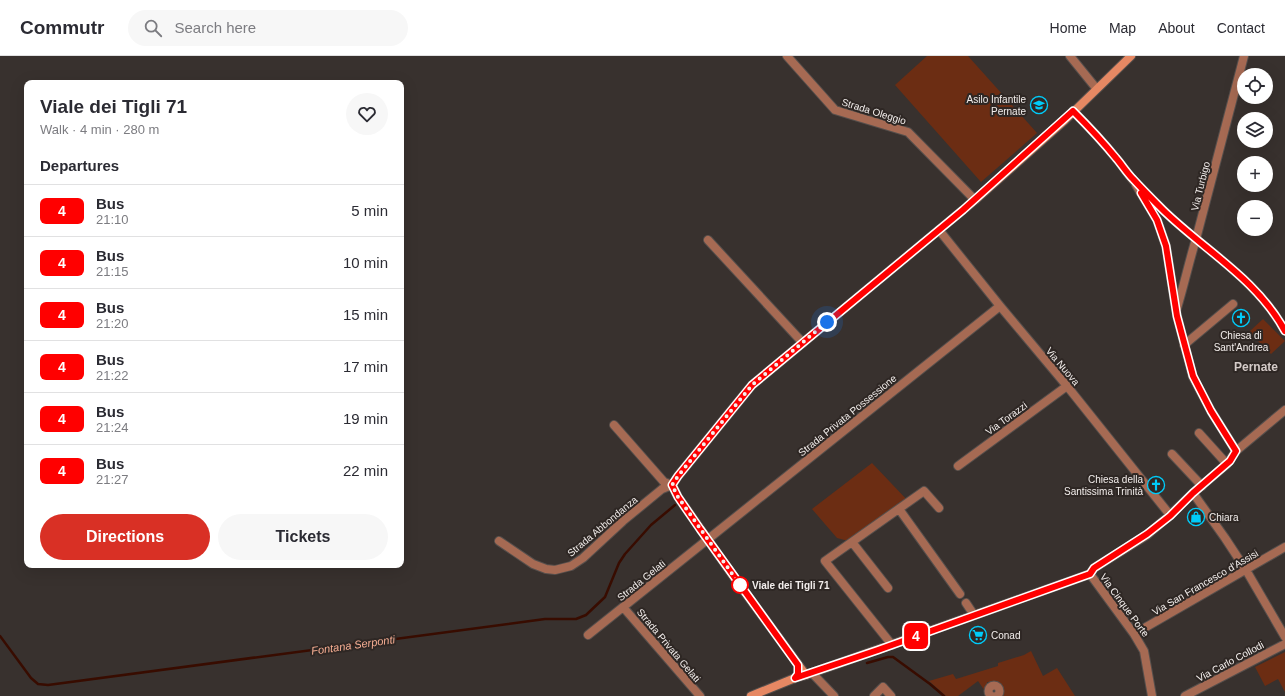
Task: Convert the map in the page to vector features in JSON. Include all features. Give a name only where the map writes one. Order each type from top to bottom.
[{"type":"main road","points":[[809,674],[798,665],[707,540],[678,497],[672,485],[752,385],[974,200],[1073,111],[1131,56]]},
{"type":"main road","points":[[1073,111],[1133,179],[1164,210],[1254,288],[1280,321],[1285,331]]},
{"type":"main road","points":[[795,678],[798,674],[798,665]]},
{"type":"main road","points":[[751,696],[795,678],[809,674]]},
{"type":"street","name":"Strada Oleggio","points":[[786,56],[835,110],[908,132],[974,200]]},
{"type":"street","points":[[1070,56],[1096,88]]},
{"type":"street","name":"Via Turbigo","points":[[1236,451],[1211,411],[1193,376],[1184,345],[1177,310],[1244,56]]},
{"type":"street","points":[[1133,179],[1157,220],[1166,246],[1177,310]]},
{"type":"street","points":[[1157,220],[1164,210]]},
{"type":"street","name":"Via Nuova","points":[[939,230],[1067,386],[1170,516]]},
{"type":"street","points":[[708,240],[803,342]]},
{"type":"street","points":[[1184,345],[1233,304]]},
{"type":"street","name":"Strada Privata Possessione","points":[[707,540],[1000,306]]},
{"type":"street","name":"Via Torazzi","points":[[958,466],[1067,386]]},
{"type":"street","points":[[834,696],[809,674],[1090,574],[1094,568],[1147,534],[1170,516],[1193,493],[1227,464],[1236,451],[1285,410]]},
{"type":"street","points":[[614,426],[664,482],[672,485]]},
{"type":"street","points":[[1199,433],[1227,464]]},
{"type":"street","points":[[1172,454],[1202,486]]},
{"type":"street","name":"Strada Abbondanza","points":[[499,541],[533,564],[546,569],[555,570],[571,566],[662,489],[672,485]]},
{"type":"street","points":[[892,645],[825,561],[924,491],[939,508]]},
{"type":"street","points":[[1193,493],[1246,570],[1285,637]]},
{"type":"street","points":[[899,509],[960,594]]},
{"type":"street","name":"Strada Gelati","points":[[588,635],[707,540]]},
{"type":"street","points":[[852,542],[888,588]]},
{"type":"street","name":"Via San Francesco d'Assisi","points":[[1134,634],[1285,547]]},
{"type":"street","name":"Via Cinque Porte","points":[[1090,574],[1134,634],[1144,651],[1152,696]]},
{"type":"street","points":[[966,603],[974,615]]},
{"type":"street","name":"Strada Privata Gelati","points":[[624,607],[700,696]]},
{"type":"street","name":"Via Carlo Collodi","points":[[1185,696],[1285,644]]},
{"type":"street","points":[[874,696],[883,687],[891,696]]},
{"type":"shaded area","points":[[927,56],[968,56],[1037,133],[981,182],[895,85]]},
{"type":"shaded area","points":[[1263,319],[1285,341],[1271,354],[1249,332]]},
{"type":"shaded area","points":[[872,463],[909,502],[852,542],[837,538],[812,509]]},
{"type":"shaded area","points":[[1031,651],[1043,676],[1057,668],[1075,696],[1000,696],[1004,690],[1000,683],[987,682],[987,694],[978,681],[958,696],[946,696],[929,681],[953,674],[956,679],[998,666],[998,663],[1024,655]]},
{"type":"shaded area","points":[[1285,652],[1285,692],[1278,679],[1265,686],[1255,667]]},
{"type":"waterway","name":"Fontana Serponti","points":[[0,636],[31,678],[38,684],[48,685],[545,619],[576,619],[586,615],[605,597],[619,563],[625,554],[651,525],[675,505]]},
{"type":"waterway","name":"Fontana Serponti","points":[[867,663],[893,657],[944,696]]},
{"type":"bus line","name":"4","points":[[1141,193],[1157,220],[1166,246],[1177,316],[1193,376],[1211,411],[1236,451],[1230,461],[1193,493],[1170,516],[1147,534],[1094,568],[1090,574],[795,678],[798,674],[798,665],[700,529],[678,497],[672,485],[752,385],[963,210],[1065,120],[1073,111],[1133,179],[1164,210],[1254,288],[1280,321],[1285,331]]},
{"type":"place","name":"Asilo Infantile Pernate","points":[[1039,105]]},
{"type":"place","name":"Chiesa di Sant'Andrea","points":[[1241,318]]},
{"type":"place","name":"Chiesa della Santissima Trinità","points":[[1156,485]]},
{"type":"place","name":"Chiara","points":[[1196,517]]},
{"type":"place","name":"Viale dei Tigli 71","points":[[740,585]]},
{"type":"place","name":"Conad","points":[[978,635]]},
{"type":"district","name":"Pernate","points":[[1256,367]]},
{"type":"route","points":[[740,585],[678,497],[672,485],[745,392],[827,322]]}]
